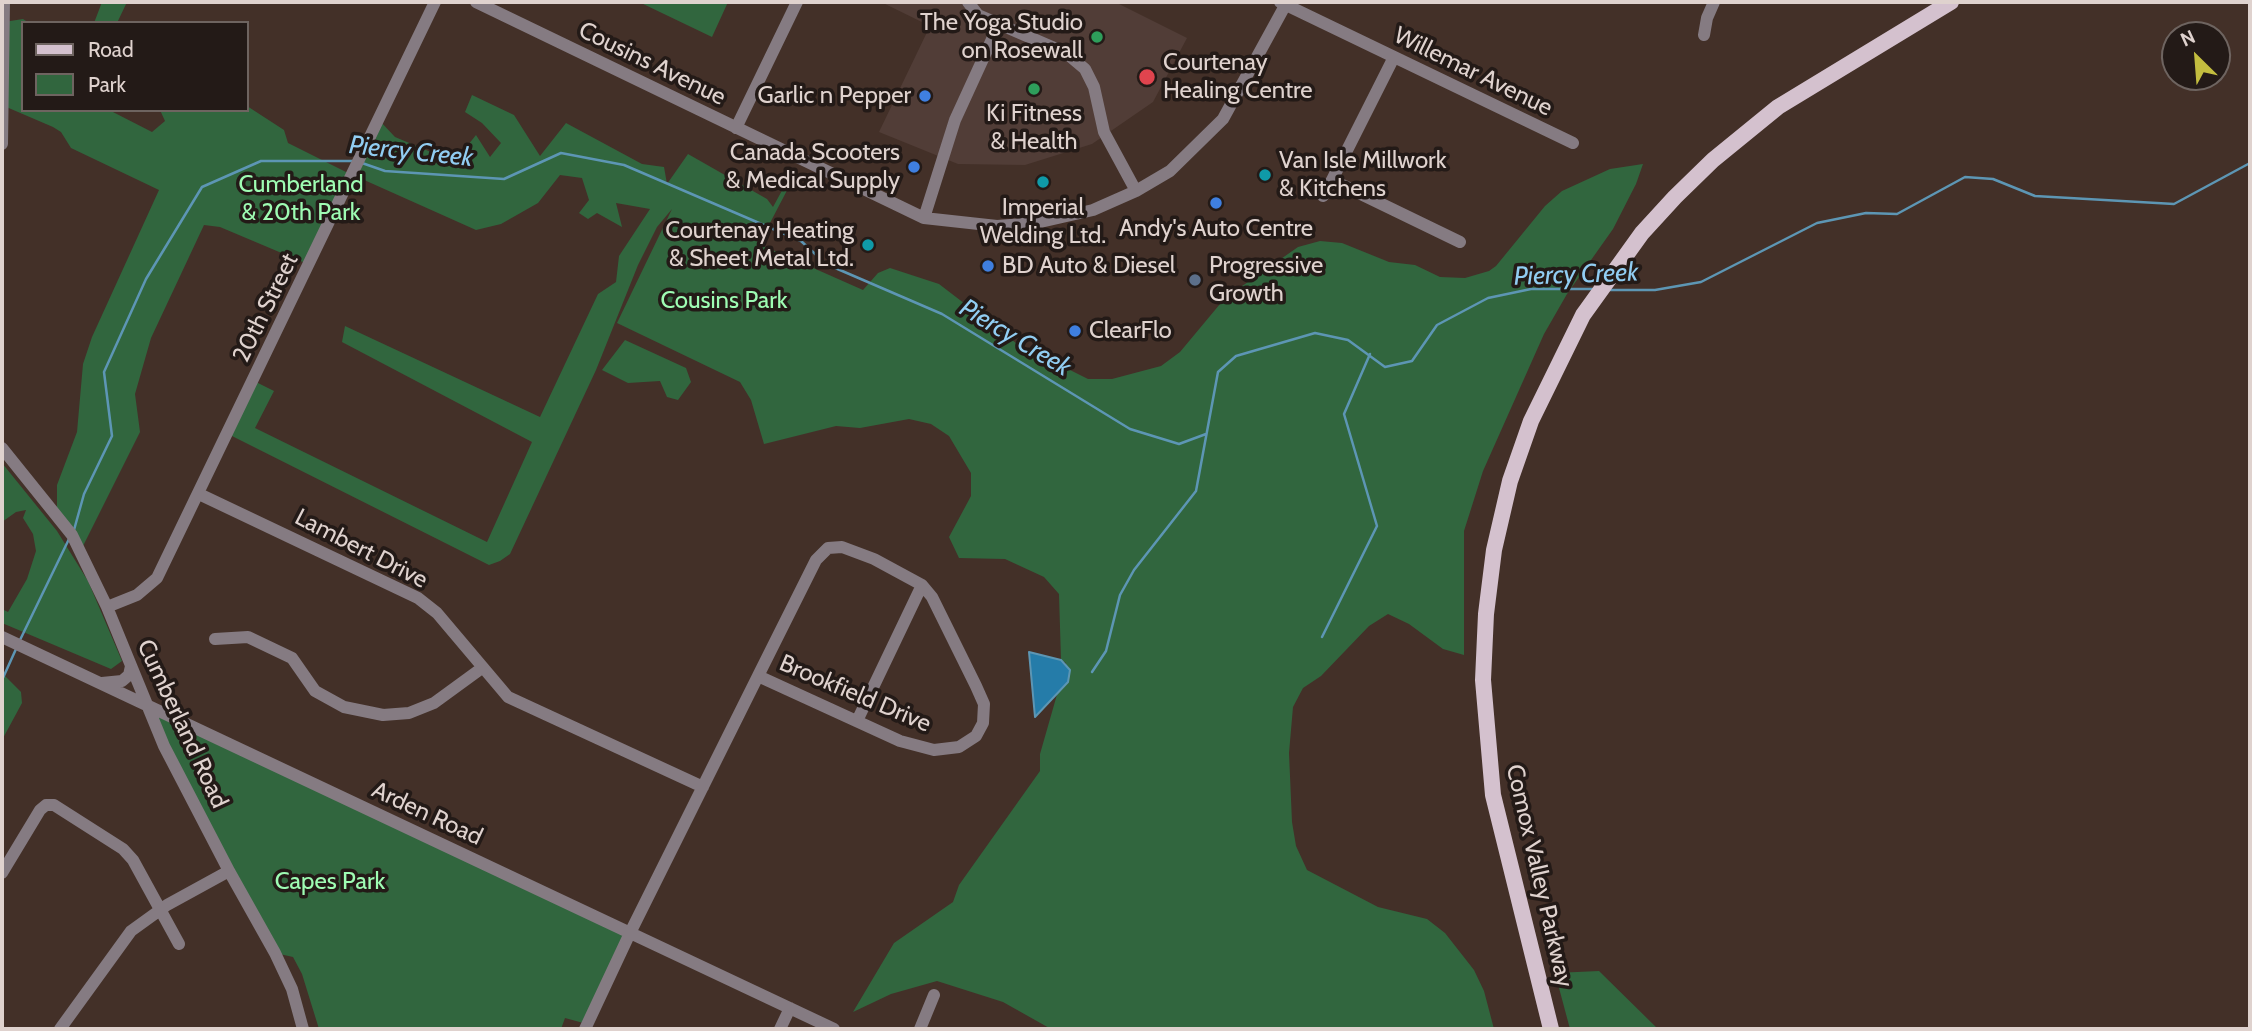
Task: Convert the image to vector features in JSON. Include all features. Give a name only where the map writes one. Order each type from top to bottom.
[{"type":"main road","name":"Comox Valley Parkway","points":[[1551,1029],[1493,795],[1483,680],[1486,614],[1494,550],[1510,481],[1542,396],[1583,315],[1603,284],[1675,197],[1744,133],[1789,100],[1951,2]]},
{"type":"street","points":[[2,144],[5,2]]},
{"type":"street","name":"20th Street","points":[[107,607],[137,595],[157,578],[435,2]]},
{"type":"street","name":"Cousins Avenue","points":[[476,2],[924,218],[997,226],[1035,223],[1093,210],[1136,191],[1170,171],[1223,119],[1284,3]]},
{"type":"street","points":[[736,128],[797,2]]},
{"type":"street","points":[[968,2],[978,15],[1066,53],[1085,69],[1094,87],[1104,132],[1136,191]]},
{"type":"street","points":[[1704,35],[1714,2]]},
{"type":"street","name":"Willemar Avenue","points":[[1284,3],[1573,143]]},
{"type":"street","points":[[924,218],[955,120],[999,24]]},
{"type":"street","points":[[1323,196],[1394,57]]},
{"type":"street","points":[[1332,180],[1460,242]]},
{"type":"street","name":"Cumberland Road","points":[[2,448],[72,535],[107,607],[146,705],[292,989],[303,1029]]},
{"type":"street","name":"Lambert Drive","points":[[199,494],[418,598],[437,613],[508,697],[703,787]]},
{"type":"street","name":"Brookfield Drive","points":[[585,1029],[630,933],[758,676],[816,561],[828,548],[842,547],[874,559],[922,584],[976,685],[984,704],[983,723],[976,736],[959,747],[934,750],[900,741],[758,676]]},
{"type":"street","points":[[857,721],[922,584]]},
{"type":"street","name":"Arden Road","points":[[2,637],[834,1029]]},
{"type":"street","points":[[215,639],[248,637],[292,658],[315,691],[344,707],[383,715],[409,713],[434,703],[482,668]]},
{"type":"street","points":[[99,683],[122,681],[129,675],[131,666]]},
{"type":"street","points":[[2,873],[40,810],[46,805],[54,805],[123,849],[133,860],[179,944]]},
{"type":"street","points":[[60,1029],[122,939],[160,909],[229,871]]},
{"type":"street","points":[[920,1029],[934,995]]},
{"type":"street","points":[[780,1029],[790,1008]]},
{"type":"shaded area","points":[[881,2],[1115,2],[1187,38],[1153,102],[1092,144],[1025,165],[958,164],[879,132],[930,26]]},
{"type":"green space","points":[[102,2],[127,2],[118,21],[95,21]]},
{"type":"green space","points":[[639,2],[728,2],[712,37]]},
{"type":"green space","points":[[23,19],[26,21],[21,21],[21,112],[113,112],[152,132],[165,121],[161,112],[248,112],[248,107],[284,130],[288,143],[352,175],[379,120],[395,137],[438,155],[460,155],[476,135],[490,157],[501,143],[482,123],[465,112],[472,95],[514,115],[540,156],[566,123],[642,164],[664,167],[667,184],[688,154],[767,199],[773,207],[791,174],[794,177],[759,244],[863,290],[878,273],[890,268],[939,284],[1016,343],[1088,379],[1112,379],[1161,366],[1180,352],[1225,298],[1298,247],[1320,241],[1342,243],[1389,262],[1415,265],[1440,277],[1465,278],[1489,271],[1496,266],[1545,206],[1562,191],[1610,169],[1643,164],[1613,229],[1567,294],[1544,334],[1483,471],[1464,531],[1464,655],[1443,649],[1409,624],[1388,614],[1369,626],[1321,676],[1303,688],[1293,707],[1289,753],[1292,822],[1296,846],[1307,870],[1378,907],[1427,919],[1445,933],[1474,970],[1484,991],[1494,1029],[1051,1029],[1003,1002],[937,981],[891,994],[853,1012],[894,943],[953,902],[959,885],[1040,771],[1040,754],[1066,663],[1061,660],[1059,594],[1044,577],[1005,559],[959,558],[949,537],[971,496],[971,473],[949,436],[931,424],[909,419],[860,428],[836,426],[764,444],[751,400],[740,382],[617,323],[672,209],[657,227],[638,265],[596,370],[510,554],[500,561],[489,565],[228,434],[254,381],[274,391],[255,428],[487,542],[532,442],[342,342],[345,326],[540,417],[598,294],[616,282],[619,256],[650,209],[616,203],[622,227],[597,213],[588,219],[579,213],[589,200],[582,178],[560,175],[538,203],[501,224],[476,230],[353,175],[310,265],[220,227],[204,225],[151,338],[135,394],[140,432],[80,552],[57,515],[57,485],[77,432],[83,364],[92,337],[159,190],[71,148],[61,132],[4,106],[4,22]]},
{"type":"green space","points":[[625,340],[686,368],[691,382],[678,400],[667,397],[660,381],[628,383],[602,370]]},
{"type":"green space","points":[[2,463],[57,531],[88,581],[122,661],[111,669],[2,623],[2,609],[8,612],[27,579],[36,551],[33,534],[23,518],[26,510],[16,512],[2,522]]},
{"type":"green space","points":[[2,673],[21,692],[22,703],[2,740]]},
{"type":"green space","name":"Capes Park","points":[[146,705],[630,933],[587,1024],[565,1018],[561,1029],[319,1029],[302,974],[293,957],[275,953]]},
{"type":"green space","points":[[1599,971],[1658,1029],[1570,1029],[1555,973]]},
{"type":"water","points":[[1029,652],[1061,660],[1070,670],[1068,682],[1035,717]]},
{"type":"waterway","name":"Piercy Creek","points":[[362,163],[385,171],[504,179],[561,153],[624,165],[801,241],[826,264],[942,314],[1130,429],[1179,444],[1206,434]]},
{"type":"waterway","name":"Piercy Creek","points":[[74,530],[84,494],[112,436],[104,372],[146,279],[202,187],[261,161],[353,161]]},
{"type":"waterway","name":"Piercy Creek","points":[[1610,290],[1655,290],[1701,282],[1817,223],[1866,213],[1897,214],[1965,177],[1993,179],[2035,196],[2174,204],[2250,163]]},
{"type":"waterway","name":"Piercy Creek","points":[[1092,672],[1106,651],[1120,595],[1134,570],[1196,491],[1218,372],[1236,356],[1315,333],[1348,340],[1385,367],[1412,361],[1437,325],[1488,298],[1531,289],[1593,289]]},
{"type":"waterway","points":[[1322,637],[1377,526],[1344,414],[1370,354]]},
{"type":"waterway","name":"Piercy Creek","points":[[20,640],[69,539]]},
{"type":"waterway","name":"Piercy Creek","points":[[2,680],[16,649]]},
{"type":"place","name":"The Yoga Studio on Rosewall","points":[[1097,37]]},
{"type":"place","name":"Courtenay Healing Centre","points":[[1147,77]]},
{"type":"place","name":"Ki Fitness & Health","points":[[1034,89]]},
{"type":"place","name":"Garlic n Pepper","points":[[925,96]]},
{"type":"place","name":"Canada Scooters & Medical Supply","points":[[914,167]]},
{"type":"place","name":"Van Isle Millwork & Kitchens","points":[[1265,175]]},
{"type":"place","name":"Imperial Welding Ltd.","points":[[1043,182]]},
{"type":"place","name":"Andy's Auto Centre","points":[[1216,203]]},
{"type":"place","name":"Courtenay Heating & Sheet Metal Ltd.","points":[[868,245]]},
{"type":"place","name":"BD Auto & Diesel","points":[[988,266]]},
{"type":"place","name":"Progressive Growth","points":[[1195,280]]},
{"type":"place","name":"ClearFlo","points":[[1075,331]]},
{"type":"park label","name":"Cumberland & 20th Park","points":[[301,199]]},
{"type":"park label","name":"Cousins Park","points":[[724,301]]}]
